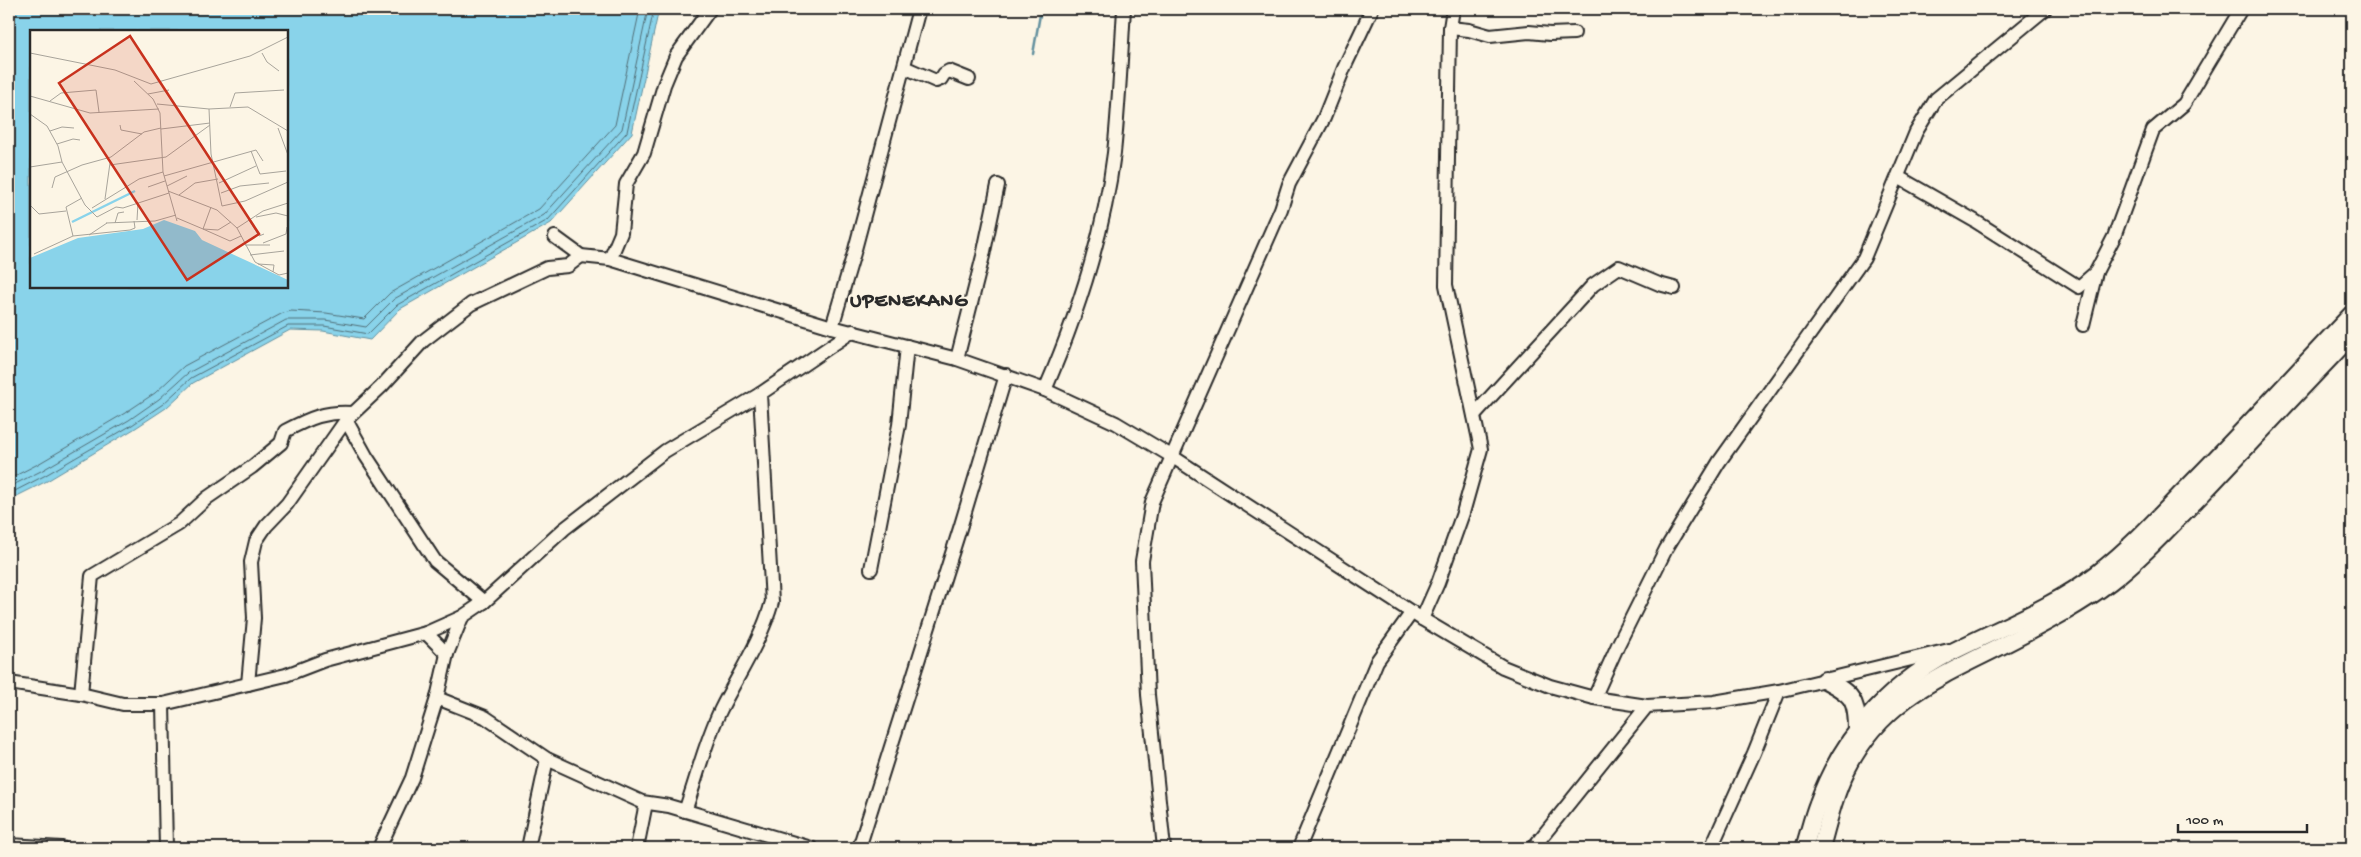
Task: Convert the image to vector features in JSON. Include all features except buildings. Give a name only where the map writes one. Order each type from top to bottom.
[{"type":"main road","points":[[1804,848],[1817,804],[1833,768],[1857,730],[1881,701],[1918,672],[1961,646],[2043,606],[2098,573],[2143,533],[2196,480],[2352,314]]},
{"type":"main road","points":[[1821,848],[1829,816],[1847,769],[1869,735],[1896,706],[1950,671],[2014,640],[2067,610],[2110,582],[2158,539],[2352,335]]},
{"type":"main road","points":[[1826,680],[1843,689],[1854,701],[1857,710],[1857,730]]},
{"type":"street","points":[[610,259],[621,233],[626,184],[644,153],[664,85],[676,56],[710,9]]},
{"type":"street","points":[[832,326],[919,9]]},
{"type":"street","points":[[1045,390],[1062,352],[1081,294],[1104,211],[1114,154],[1124,9]]},
{"type":"street","points":[[1164,848],[1148,695],[1142,561],[1152,502],[1282,209],[1289,184],[1324,118],[1344,68],[1372,9]]},
{"type":"street","points":[[1594,698],[1666,549],[1719,462],[1864,258],[1916,132],[1936,99],[2045,9]]},
{"type":"street","points":[[2083,325],[2096,272],[2114,237],[2153,130],[2184,104],[2241,9]]},
{"type":"street","points":[[1299,848],[1377,661],[1417,615],[1438,583],[1464,513],[1481,449],[1446,285],[1450,10]]},
{"type":"street","points":[[1450,28],[1469,30],[1490,36],[1529,32],[1550,34],[1574,33]]},
{"type":"street","points":[[904,67],[936,81],[949,71],[969,79]]},
{"type":"street","points":[[1898,177],[1975,220],[2079,288],[2096,272]]},
{"type":"street","points":[[957,359],[984,256],[998,185]]},
{"type":"street","points":[[555,236],[581,256],[610,259],[832,326],[957,359],[1045,390],[1116,423],[1173,457],[1417,615],[1503,667],[1550,686],[1594,698],[1647,706],[1714,702],[1779,691],[1961,646]]},
{"type":"street","points":[[248,684],[254,618],[251,562],[256,541],[266,526],[287,504],[350,417],[423,341],[471,304],[547,268],[568,266],[581,256]]},
{"type":"street","points":[[1474,415],[1593,285],[1619,267],[1659,284],[1674,288]]},
{"type":"street","points":[[9,683],[81,694],[123,704],[163,704],[286,675],[325,660],[426,633],[462,617],[484,602],[564,529],[665,451],[760,394],[853,331]]},
{"type":"street","points":[[871,569],[899,425],[907,346]]},
{"type":"street","points":[[859,848],[961,525],[1006,375]]},
{"type":"street","points":[[686,811],[720,711],[751,656],[766,624],[772,602],[760,394]]},
{"type":"street","points":[[81,694],[92,576],[179,524],[207,498],[252,467],[281,443],[286,431],[322,414],[334,412],[350,417]]},
{"type":"street","points":[[350,417],[366,456],[435,561],[484,602]]},
{"type":"street","points":[[379,848],[412,778],[437,698],[447,654],[462,617]]},
{"type":"street","points":[[426,633],[447,654]]},
{"type":"street","points":[[1711,848],[1754,753],[1779,691]]},
{"type":"street","points":[[437,698],[485,717],[547,758],[646,803],[686,811],[811,848]]},
{"type":"street","points":[[163,704],[166,848]]},
{"type":"street","points":[[1533,848],[1647,706]]},
{"type":"street","points":[[528,848],[547,758]]},
{"type":"street","points":[[637,848],[646,803]]},
{"type":"street","points":[[9,844],[62,848]]},
{"type":"water","points":[[9,9],[659,9],[632,133],[551,223],[400,309],[370,340],[323,331],[290,330],[193,383],[166,408],[47,481],[9,500]]},
{"type":"waterway","points":[[1033,54],[1041,9]]},
{"type":"district","name":"UPENEKANG","points":[[909,302]]}]
